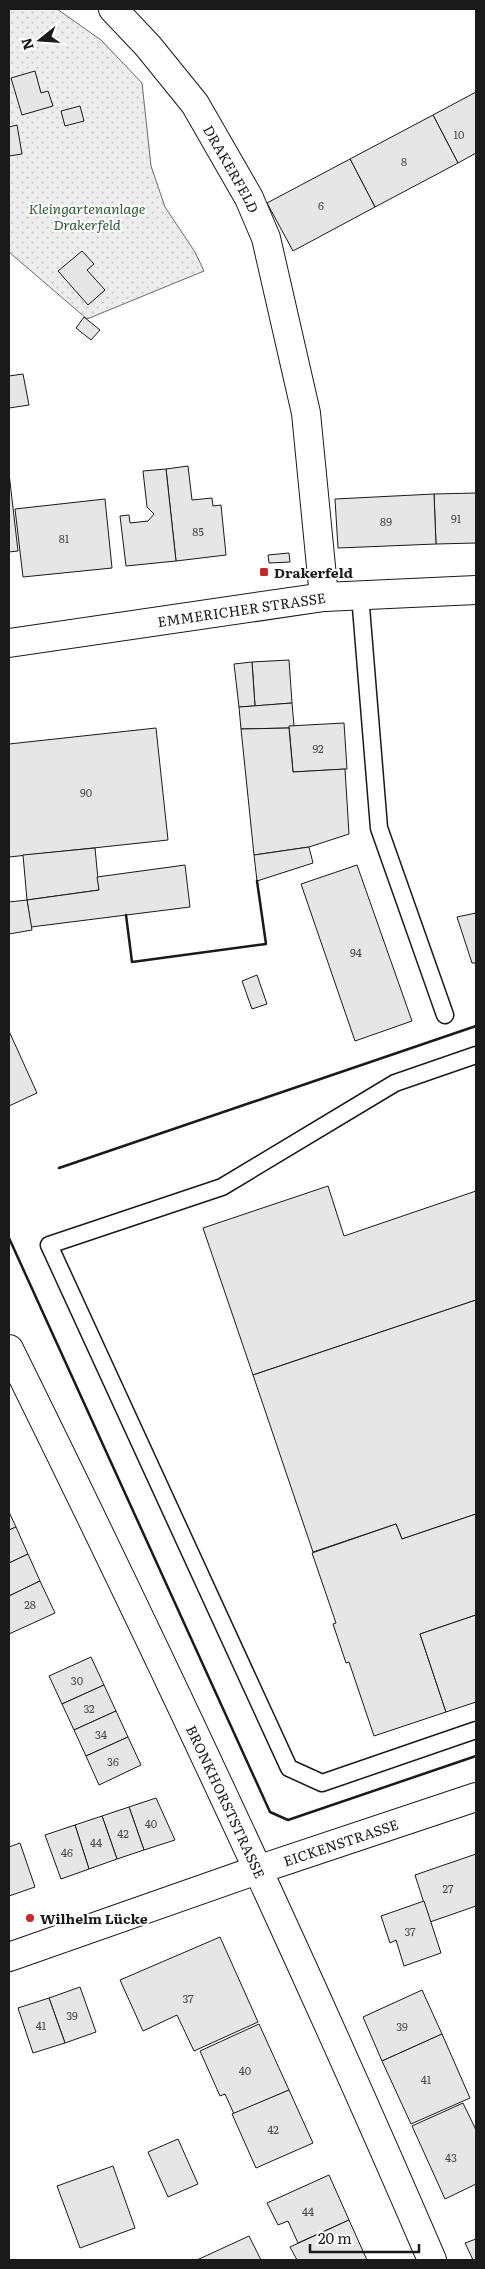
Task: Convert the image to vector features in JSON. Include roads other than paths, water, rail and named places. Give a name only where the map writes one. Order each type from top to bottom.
[{"type":"street","name":"DRAKERFELD","points":[[113,9],[148,46],[195,104],[249,198],[266,238],[306,413],[324,596]]},
{"type":"street","name":"EMMERICHER STRASSE","points":[[9,642],[324,596],[476,590]]},
{"type":"street","name":"BRONKHORSTSTRASSE","points":[[9,1349],[124,1584],[257,1870],[362,2097],[432,2260]]},
{"type":"street","name":"EICKENSTRASSE","points":[[9,1958],[257,1870],[476,1797]]},
{"type":"lane","points":[[360,595],[379,828],[444,1015]]},
{"type":"lane","points":[[476,1055],[395,1083],[222,1186],[49,1245],[289,1768],[322,1783],[476,1730]]},
{"type":"place","name":"Drakerfeld","points":[[264,572]]},
{"type":"place","name":"Wilhelm Lücke","points":[[30,1918]]},
{"type":"park label","name":"Kleingartenanlage Drakerfeld","points":[[87,216]]}]
